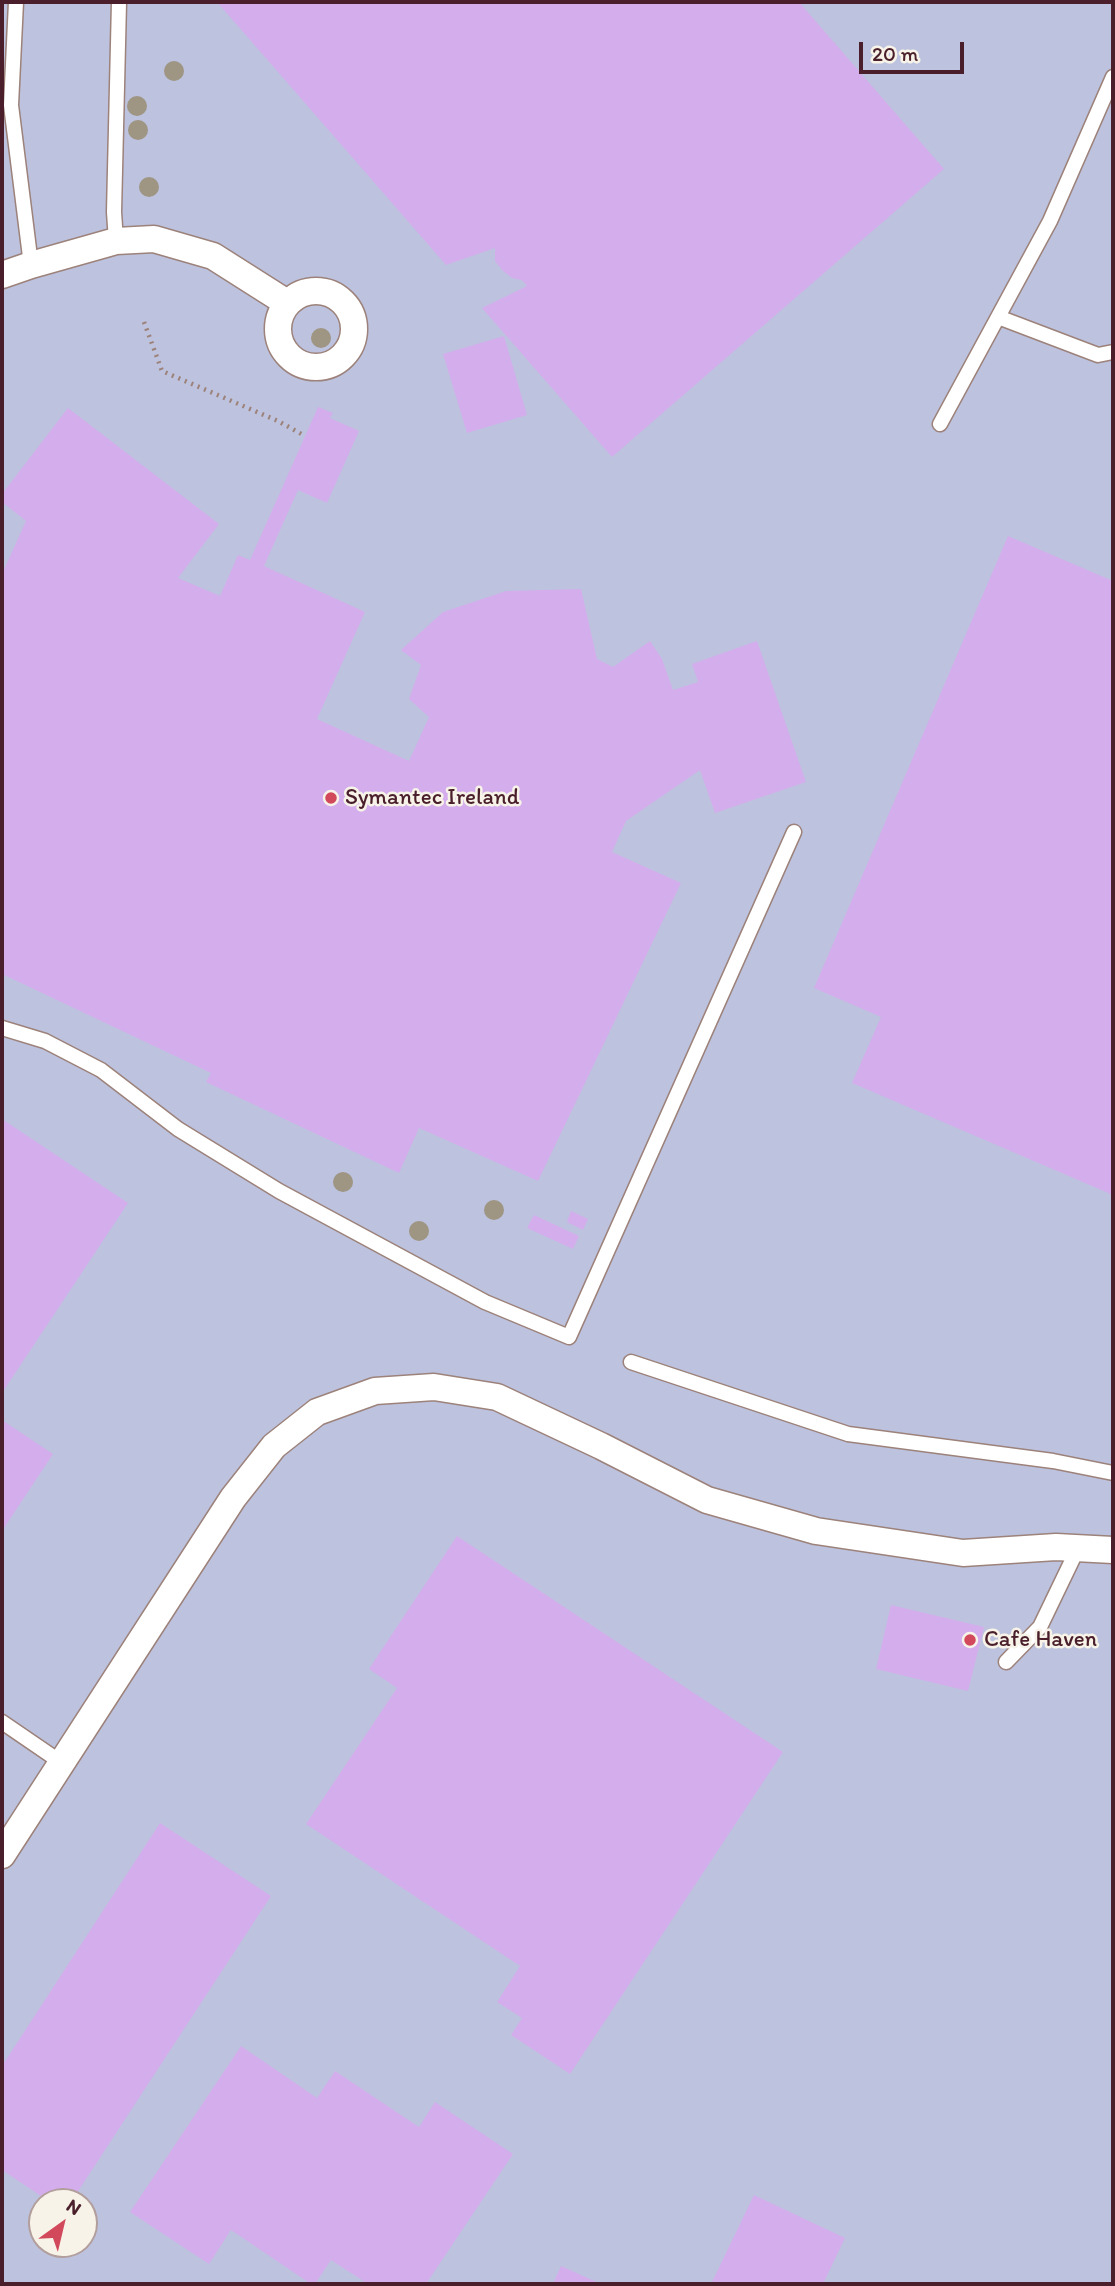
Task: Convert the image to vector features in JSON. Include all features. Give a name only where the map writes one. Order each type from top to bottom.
[{"type":"street","points":[[2,275],[116,241],[154,239],[213,256],[287,303]]},
{"type":"street","points":[[2,1855],[233,1497],[274,1446],[317,1412],[375,1391],[435,1387],[497,1398],[707,1500],[816,1531],[962,1553],[1055,1548],[1113,1550]]},
{"type":"lane","points":[[16,2],[6,106],[31,265]]},
{"type":"lane","points":[[116,241],[114,212],[119,2]]},
{"type":"lane","points":[[940,424],[1050,221],[1113,77]]},
{"type":"lane","points":[[998,317],[1098,355],[1113,352]]},
{"type":"lane","points":[[2,1028],[45,1041],[101,1070],[178,1129],[279,1191],[485,1302],[569,1337],[794,832]]},
{"type":"lane","points":[[631,1362],[848,1434],[1053,1461],[1113,1474]]},
{"type":"lane","points":[[1006,1662],[1040,1627],[1078,1548]]},
{"type":"lane","points":[[2,1723],[62,1763]]},
{"type":"path","points":[[144,322],[162,371],[278,421],[305,436]]},
{"type":"shaded area","points":[[2,2],[1113,2],[1113,2284],[2,2284]]},
{"type":"building","points":[[217,2],[799,2],[944,169],[612,457],[482,308],[527,286],[522,280],[512,278],[503,271],[495,261],[495,248],[446,265]]},
{"type":"building","points":[[504,336],[527,415],[467,433],[443,354]]},
{"type":"building","name":"Symantec Ireland","points":[[318,407],[333,413],[330,418],[359,431],[327,503],[298,490],[264,566],[365,612],[317,719],[409,761],[429,717],[409,699],[421,665],[401,650],[443,612],[506,591],[581,589],[597,659],[613,667],[650,641],[662,659],[673,690],[698,682],[692,664],[757,641],[806,782],[715,813],[700,770],[626,821],[612,852],[681,883],[538,1181],[419,1128],[399,1173],[206,1082],[211,1073],[2,974],[2,574],[26,521],[2,502],[2,494],[68,408],[219,524],[178,578],[220,596],[238,555],[250,560]]},
{"type":"building","points":[[1008,536],[1113,581],[1113,1195],[852,1083],[881,1017],[814,988]]},
{"type":"building","points":[[2,1119],[128,1203],[2,1393]]},
{"type":"building","points":[[571,1211],[588,1219],[583,1230],[567,1222]]},
{"type":"building","points":[[534,1215],[579,1236],[573,1249],[527,1228]]},
{"type":"building","points":[[2,1420],[53,1454],[2,1531]]},
{"type":"building","points":[[457,1536],[783,1752],[570,2074],[511,2035],[522,2018],[497,2002],[520,1966],[306,1824],[397,1688],[369,1669]]},
{"type":"building","points":[[891,1605],[984,1627],[968,1691],[876,1669]]},
{"type":"building","points":[[160,1823],[271,1896],[80,2188],[29,2188],[2,2170],[2,2066]]},
{"type":"building","points":[[241,2046],[317,2098],[335,2071],[419,2127],[435,2102],[513,2154],[426,2284],[368,2284],[331,2260],[315,2284],[311,2284],[231,2230],[209,2264],[130,2212]]},
{"type":"building","points":[[754,2195],[845,2238],[823,2284],[711,2284]]},
{"type":"building","points":[[561,2266],[601,2284],[553,2284]]},
{"type":"place","name":"Symantec Ireland","points":[[331,798]]},
{"type":"place","name":"Cafe Haven","points":[[970,1640]]}]
